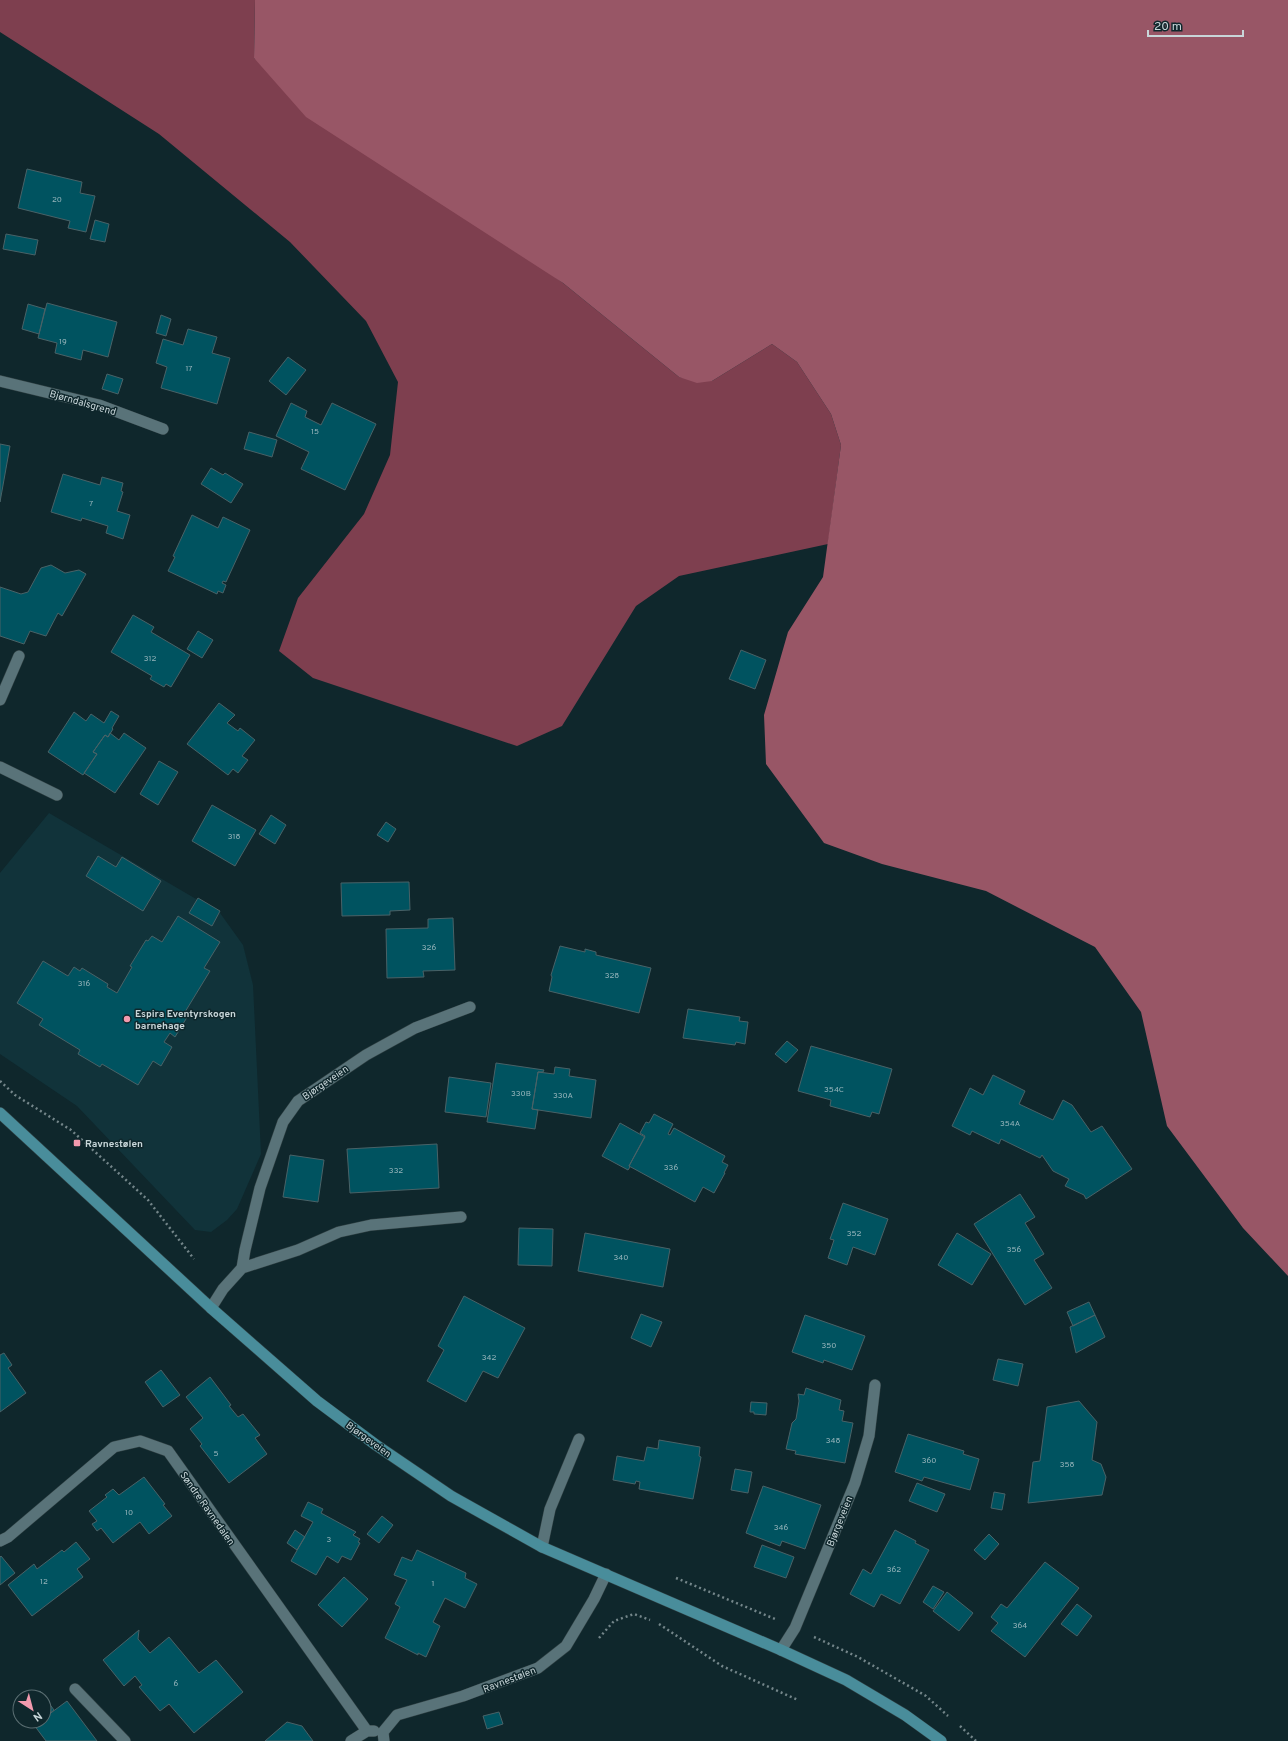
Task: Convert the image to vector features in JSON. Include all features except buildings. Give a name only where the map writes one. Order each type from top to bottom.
[{"type":"main road","name":"Bjørgeveien","points":[[0,1113],[211,1308],[317,1400],[376,1445],[451,1496],[542,1547],[781,1650],[846,1680],[905,1715],[941,1741]]},
{"type":"street","name":"Bjørndalsgrend","points":[[0,381],[99,405],[164,429]]},
{"type":"street","points":[[0,700],[19,656]]},
{"type":"street","points":[[0,767],[57,794]]},
{"type":"street","name":"Bjørgeveien","points":[[242,1268],[260,1188],[283,1122],[298,1101],[366,1055],[415,1028],[470,1007]]},
{"type":"street","points":[[211,1308],[223,1289],[242,1268],[298,1250],[339,1232],[365,1226],[461,1217]]},
{"type":"street","name":"Bjørgeveien","points":[[781,1650],[795,1628],[855,1483],[869,1436],[875,1385]]},
{"type":"street","points":[[542,1547],[550,1509],[579,1439]]},
{"type":"street","name":"Søndre Ravnedalen","points":[[0,1541],[8,1537],[114,1448],[140,1441],[168,1451],[368,1731]]},
{"type":"street","name":"Ravnestølen","points":[[383,1736],[397,1715],[463,1696],[538,1668],[566,1646],[594,1599],[606,1574]]},
{"type":"street","points":[[75,1689],[126,1741]]},
{"type":"street","points":[[351,1741],[368,1731],[383,1736]]},
{"type":"path","points":[[0,1081],[16,1095],[71,1130],[148,1200],[203,1271],[223,1289]]},
{"type":"path","points":[[671,1576],[795,1628],[858,1657],[926,1696],[951,1719]]},
{"type":"path","points":[[566,1646],[586,1651],[614,1621],[634,1614],[652,1621]]},
{"type":"path","points":[[658,1623],[722,1666],[798,1700]]},
{"type":"path","points":[[956,1723],[976,1741]]},
{"type":"shaded area","points":[[0,0],[255,0],[254,58],[563,283],[679,377],[712,381],[772,344],[797,362],[831,414],[841,445],[828,544],[679,576],[636,606],[562,726],[517,746],[313,678],[279,651],[298,598],[364,514],[390,455],[398,382],[366,321],[290,242],[159,134],[0,32]]},
{"type":"shaded area","points":[[255,0],[1288,0],[1288,1276],[1243,1228],[1167,1126],[1141,1012],[1095,947],[986,891],[882,864],[824,843],[766,764],[764,715],[788,632],[823,577],[841,445],[831,414],[797,362],[772,344],[712,381],[697,383],[679,377],[563,283],[306,117],[254,58]]},
{"type":"shaded area","name":"Espira Eventyrskogen barnehage","points":[[49,813],[220,913],[243,945],[253,985],[261,1154],[237,1209],[227,1220],[211,1232],[195,1230],[77,1106],[0,1054],[0,873]]},
{"type":"place","name":"Espira Eventyrskogen barnehage","points":[[127,1019]]},
{"type":"place","name":"Ravnestølen","points":[[77,1143]]}]
